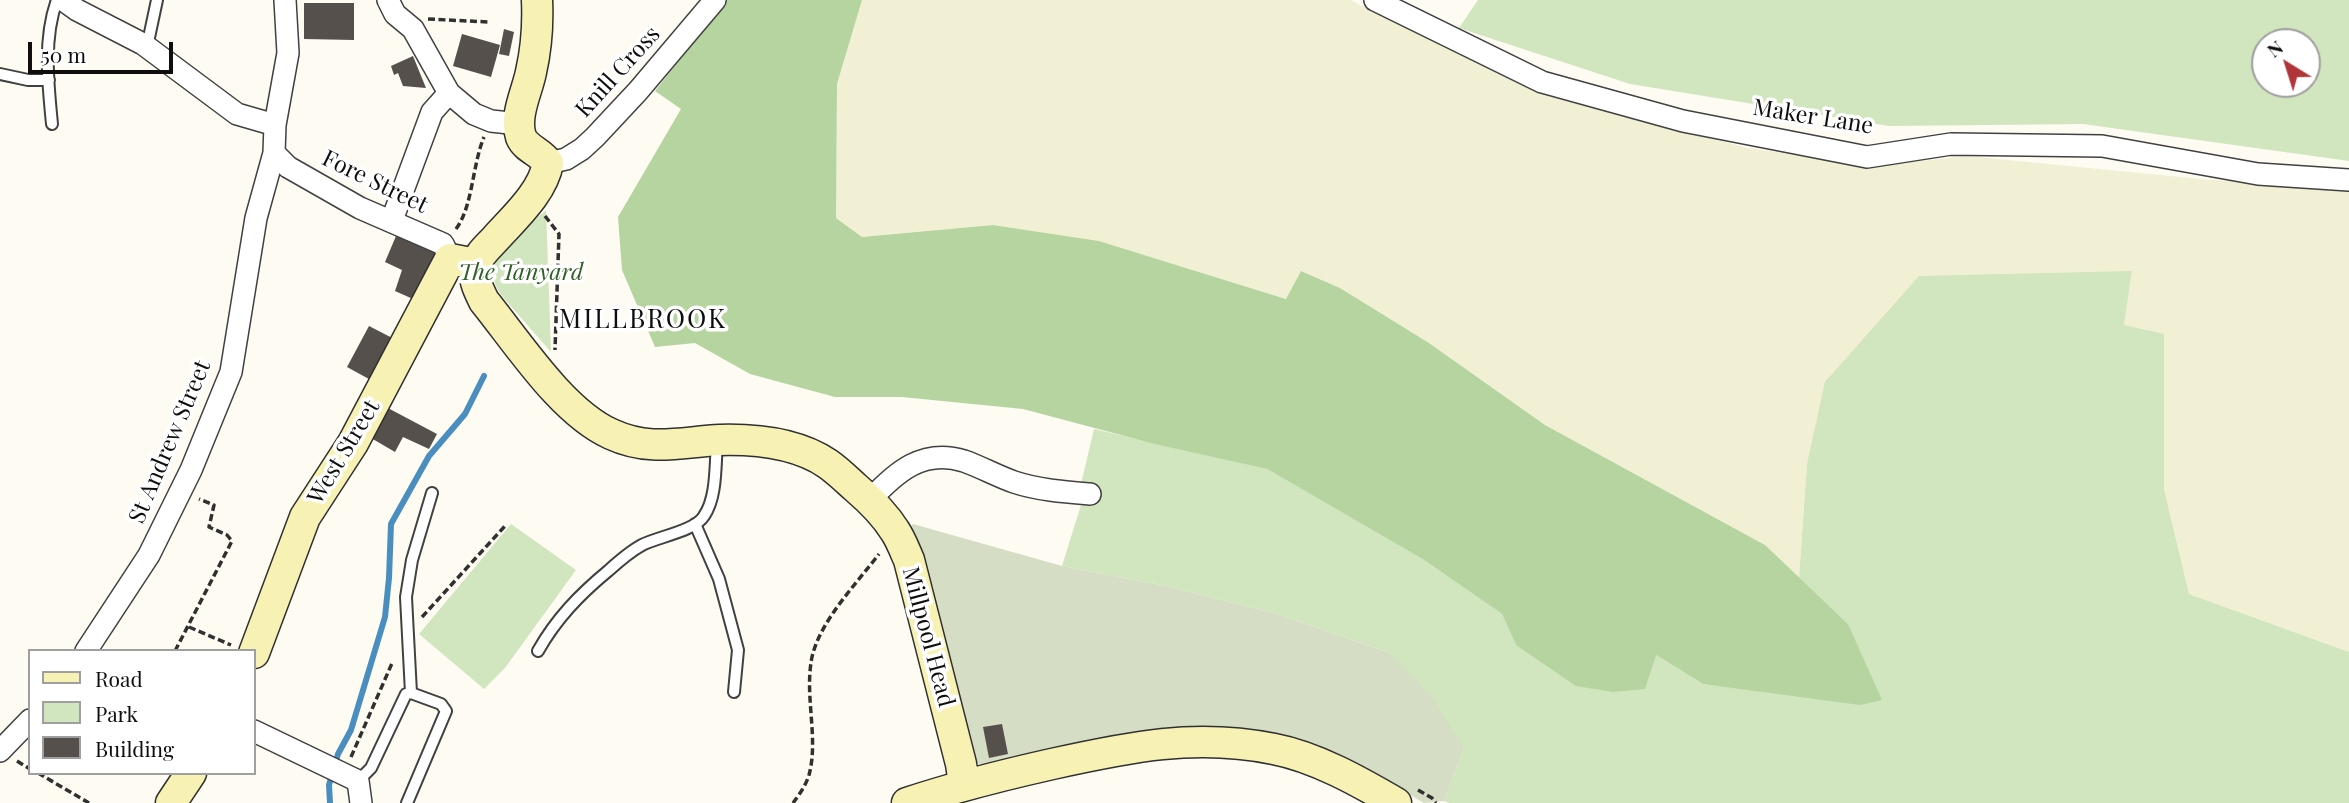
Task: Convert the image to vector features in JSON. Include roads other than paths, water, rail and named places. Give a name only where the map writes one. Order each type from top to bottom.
[{"type":"street","points":[[63,0],[147,47],[237,114],[275,125]]},
{"type":"street","name":"St Andrew Street","points":[[87,649],[149,555],[191,470],[231,372],[256,218],[274,153],[275,125],[288,53],[285,0]]},
{"type":"street","points":[[388,0],[395,14],[413,29],[449,93],[474,114],[505,123],[530,148],[544,156],[548,163]]},
{"type":"street","points":[[505,123],[532,70],[537,0]]},
{"type":"street","name":"Knill Cross","points":[[548,163],[566,159],[595,137],[646,82],[715,0]]},
{"type":"street","name":"Maker Lane","points":[[1375,0],[1542,82],[1683,121],[1867,157],[1951,144],[2102,146],[2258,174],[2349,180]]},
{"type":"street","points":[[392,220],[432,112],[449,93]]},
{"type":"street","name":"Fore Street","points":[[274,153],[288,167],[305,178],[360,208],[392,220],[456,256]]},
{"type":"street","name":"West Street","points":[[256,649],[305,517],[353,443],[456,256],[483,252],[546,177],[548,163]]},
{"type":"street","name":"Millpool Head","points":[[456,256],[484,300],[560,396],[584,419],[635,444],[665,447],[717,440],[774,443],[804,452],[828,464],[870,500],[896,531],[909,560],[964,784]]},
{"type":"street","points":[[870,500],[903,468],[920,460],[941,456],[963,461],[1015,482],[1090,494]]},
{"type":"street","points":[[0,751],[28,722]]},
{"type":"street","points":[[256,732],[344,774],[361,803]]},
{"type":"street","points":[[907,803],[964,784],[1154,743],[1215,740],[1277,749],[1347,774],[1396,803]]},
{"type":"street","points":[[171,803],[190,775]]},
{"type":"lane","points":[[52,124],[49,80],[52,14],[57,0]]},
{"type":"lane","points":[[147,47],[157,0]]},
{"type":"lane","points":[[0,74],[28,80],[49,80]]},
{"type":"lane","points":[[538,651],[562,614],[624,557],[640,546],[695,524],[705,516],[710,499],[717,440]]},
{"type":"lane","points":[[411,693],[407,597],[412,560],[432,493]]},
{"type":"lane","points":[[695,524],[719,579],[738,649],[734,692]]},
{"type":"lane","points":[[344,774],[371,768],[406,694],[411,693],[441,704],[446,711],[407,803]]},
{"type":"waterway","points":[[330,803],[329,785],[338,754],[351,730],[385,617],[391,524],[429,456],[465,414],[484,376]]},
{"type":"district","name":"MILLBROOK","points":[[643,320]]},
{"type":"park label","name":"The Tanyard","points":[[521,273]]}]
